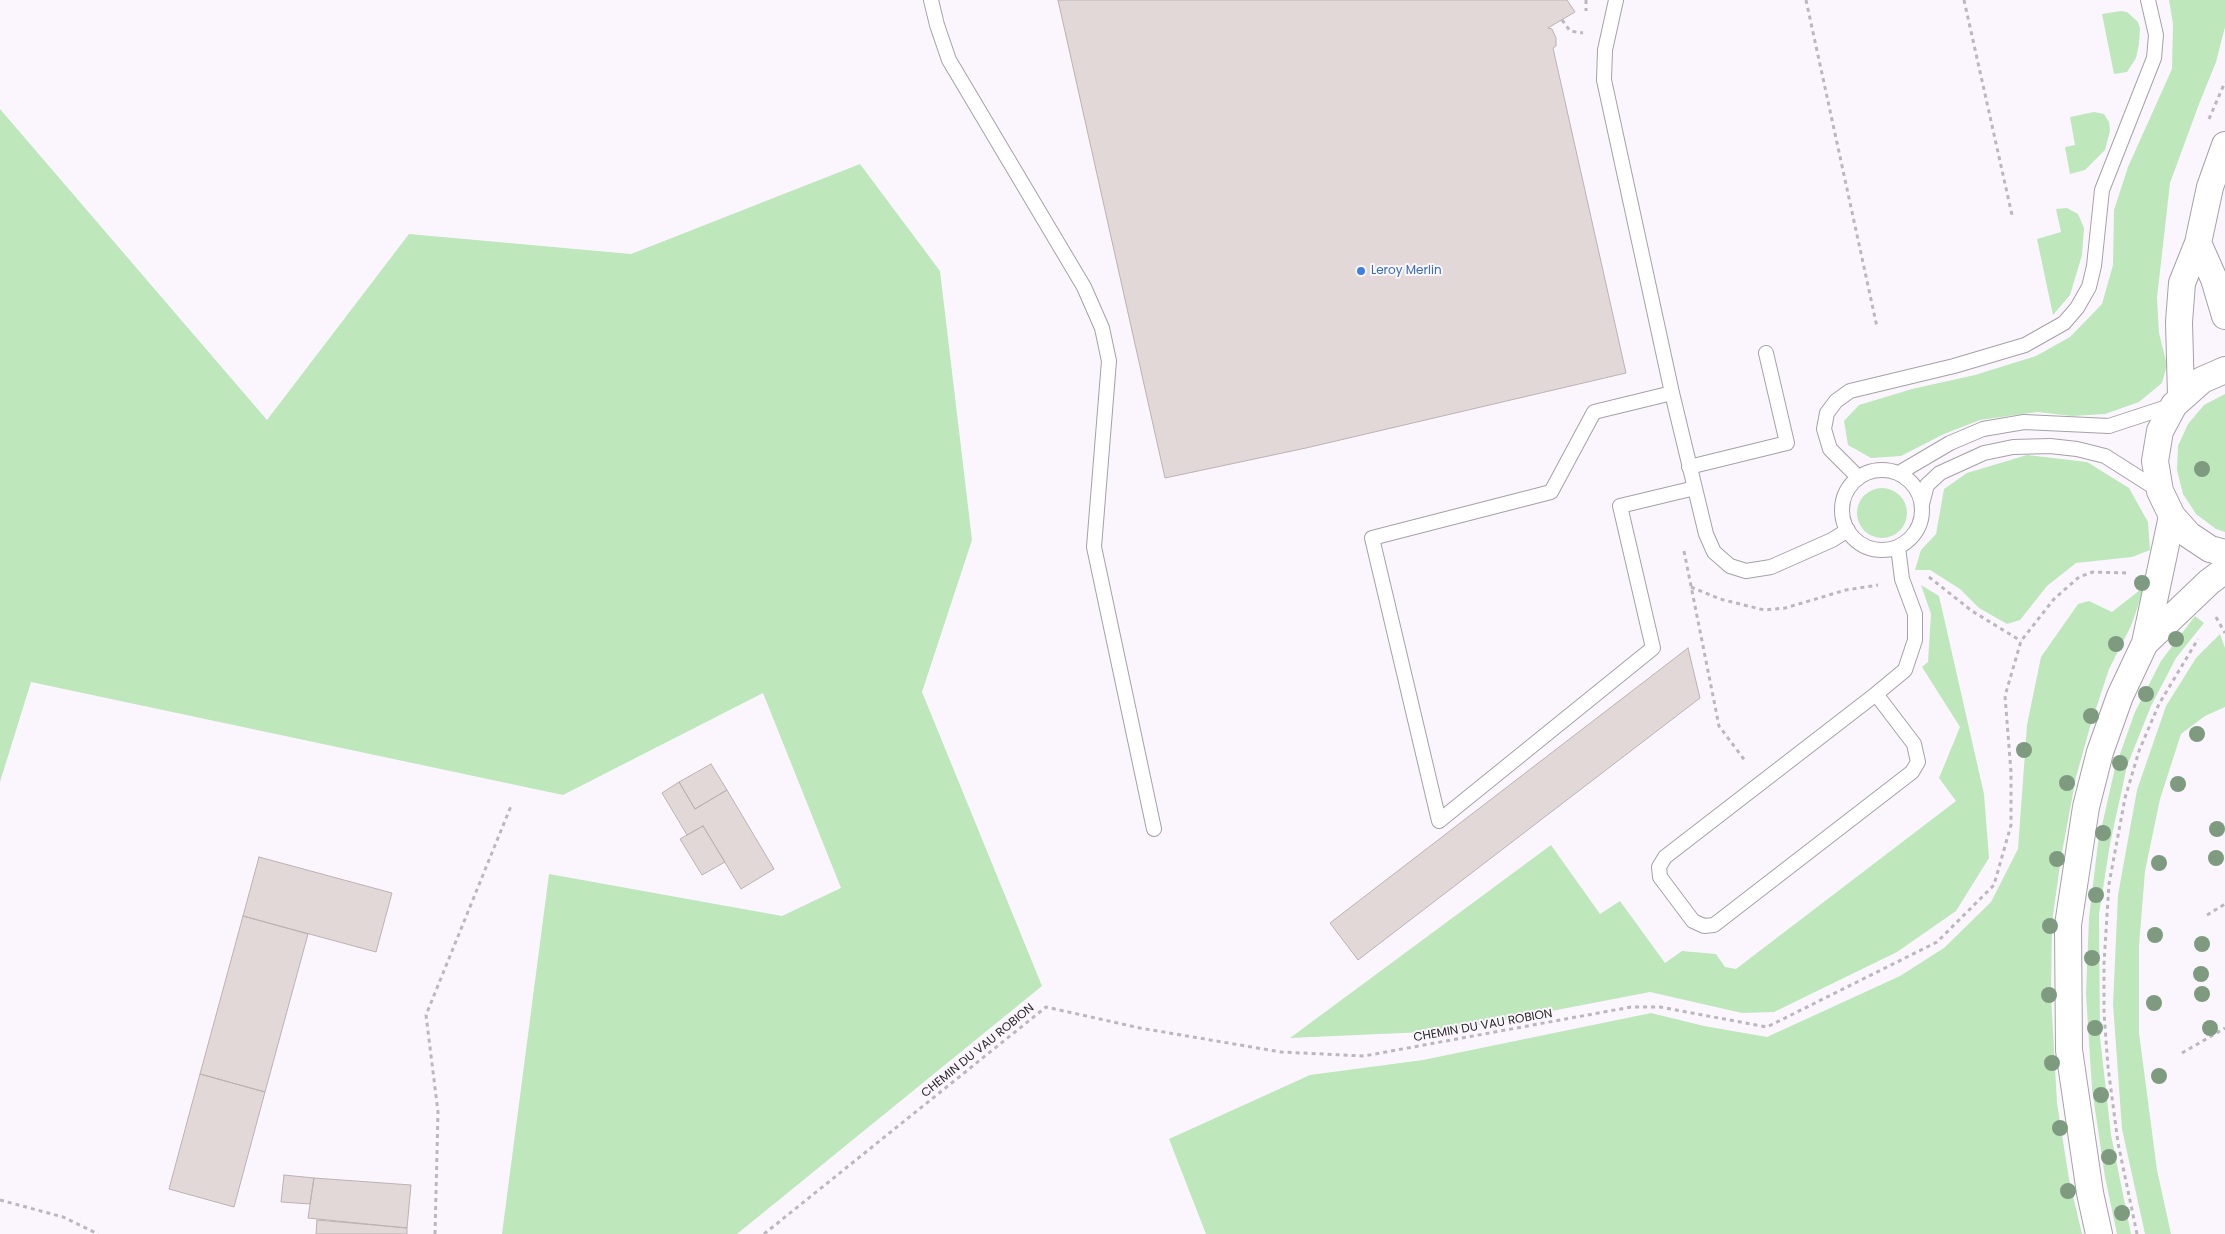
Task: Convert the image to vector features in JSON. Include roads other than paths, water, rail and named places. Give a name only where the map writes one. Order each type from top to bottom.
[{"type":"street","points":[[2177,400],[2182,283],[2198,243],[2210,187],[2225,145]]},
{"type":"street","points":[[2198,243],[2214,279],[2225,316]]},
{"type":"street","points":[[2225,370],[2202,380],[2177,400],[2160,431],[2155,461],[2160,492],[2172,516],[2189,535],[2210,549],[2225,553]]},
{"type":"street","points":[[2099,1234],[2082,1145],[2069,1050],[2068,925],[2082,826],[2100,752],[2120,696],[2145,643],[2151,606],[2160,578],[2172,516]]},
{"type":"street","points":[[2145,643],[2225,570]]},
{"type":"lane","points":[[931,0],[949,60],[1084,287],[1102,328],[1108,361],[1094,547],[1154,830]]},
{"type":"lane","points":[[1616,0],[1605,50],[1604,80],[1672,393],[1706,534],[1714,552],[1730,566],[1746,571],[1771,567],[1832,540],[1848,530]]},
{"type":"lane","points":[[1858,477],[1830,449],[1824,429],[1827,413],[1836,401],[1850,391],[1954,366],[2025,345],[2064,323],[2078,308],[2089,287],[2094,266],[2102,190],[2154,58],[2156,35],[2148,0]]},
{"type":"lane","points":[[1689,467],[1787,443],[1766,353]]},
{"type":"lane","points":[[1672,393],[1594,412],[1551,492],[1372,538],[1438,820],[1653,648],[1620,506],[1694,488]]},
{"type":"lane","points":[[1899,473],[1950,443],[1983,429],[2024,422],[2109,426],[2177,400]]},
{"type":"lane","points":[[1922,504],[1927,485],[1940,473],[1984,454],[2014,447],[2050,446],[2077,449],[2105,456],[2160,492]]},
{"type":"lane","points":[[1885,469],[1899,473],[1911,481],[1922,504],[1923,514],[1918,528],[1910,540],[1898,547],[1875,550],[1862,545],[1844,523],[1842,509],[1844,495],[1858,477],[1870,471],[1885,469]]},
{"type":"lane","points":[[1876,694],[1914,744],[1918,762],[1912,772],[1714,925],[1704,926],[1693,921],[1660,878],[1659,866],[1665,857],[1876,694],[1904,670],[1915,640],[1915,614],[1902,579],[1898,547]]},
{"type":"place","name":"Leroy Merlin","points":[[1361,271]]}]
